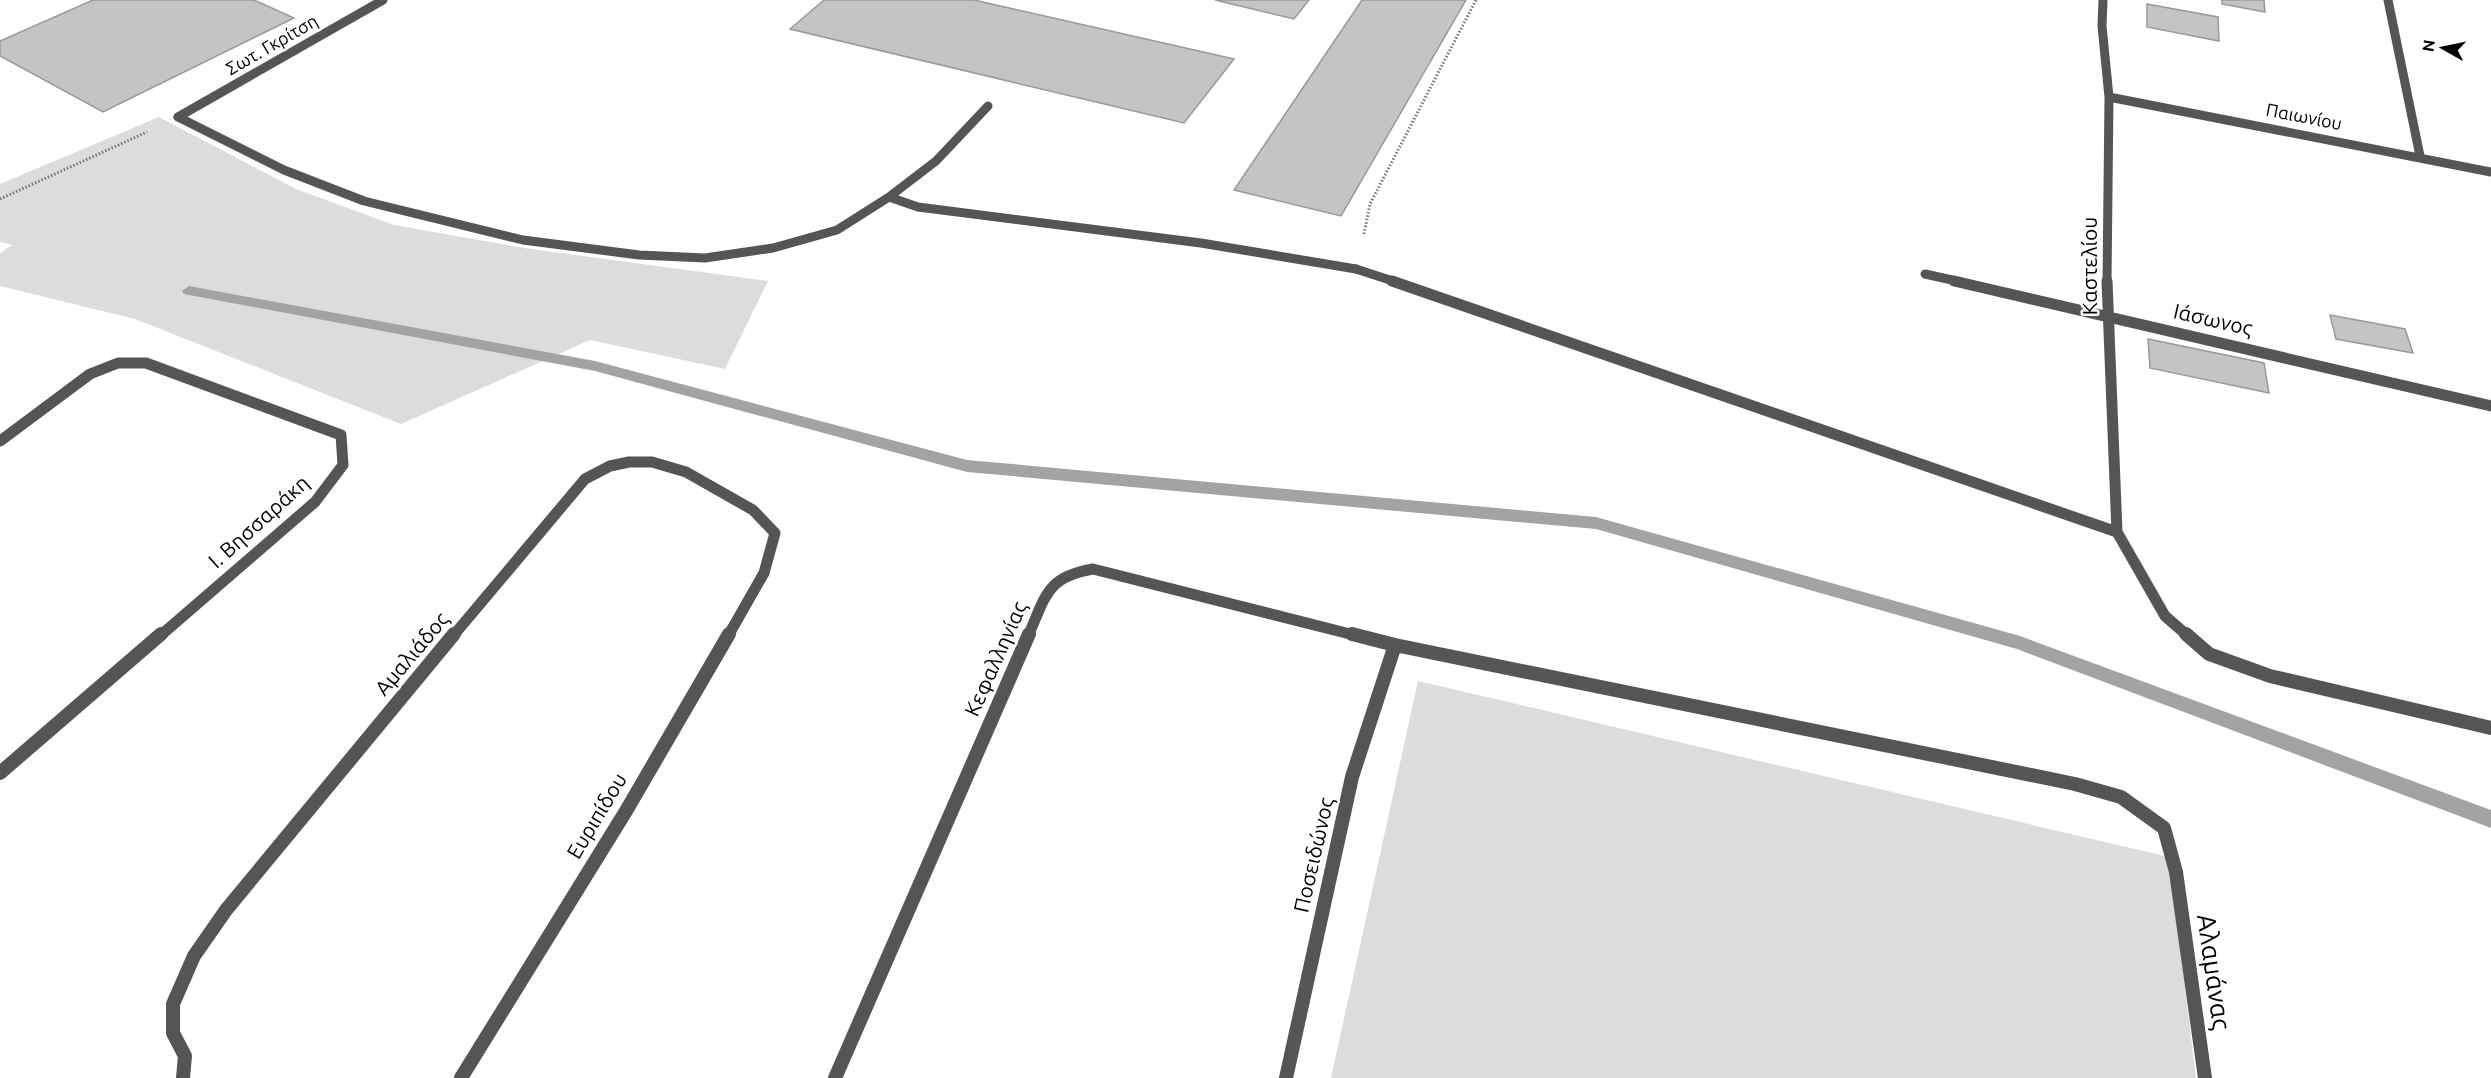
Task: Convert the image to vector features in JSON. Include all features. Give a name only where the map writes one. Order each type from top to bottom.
[{"type":"street","name":"Σωτ. Γκρίτση","points":[[178,117],[383,0]]},
{"type":"street","name":"Καστελίου","points":[[2103,0],[2102,26],[2109,97],[2107,316],[2117,531]]},
{"type":"street","points":[[2388,0],[2420,156]]},
{"type":"street","name":"Παιωνίου","points":[[2109,97],[2420,156],[2491,172]]},
{"type":"street","points":[[178,117],[284,170],[364,201],[523,240],[639,255],[705,258],[773,249],[837,230],[889,197],[936,161],[988,106]]},
{"type":"street","points":[[889,197],[918,207],[1201,243],[1356,269],[2117,531],[2165,615],[2209,654],[2270,676],[2491,728]]},
{"type":"street","name":"Ιάσωνος","points":[[1925,274],[2491,405]]},
{"type":"street","name":"Ι. Βησσαράκη","points":[[0,441],[90,374],[118,363],[146,363],[341,435],[343,465],[315,502],[0,773]]},
{"type":"street","name":"Αμαλιάδος","points":[[183,1078],[185,1056],[173,1033],[173,1004],[194,956],[226,910],[546,522],[585,479],[610,466],[629,462],[652,462],[686,472],[753,510],[775,533],[764,573]]},
{"type":"street","name":"Κεφαλληνίας","points":[[835,1078],[1035,620],[1055,580],[1072,572],[1093,569],[1395,645]]},
{"type":"street","name":"Ευριπίδου","points":[[461,1078],[626,811],[764,573]]},
{"type":"street","name":"Αλαμάνας","points":[[1395,645],[2074,784],[2121,797],[2164,828],[2176,872],[2205,1078]]},
{"type":"street","name":"Ποσειδώνος","points":[[1286,1078],[1353,777],[1395,645]]},
{"type":"path","points":[[1356,269],[1370,204],[1476,0]]},
{"type":"path","points":[[0,199],[178,117]]},
{"type":"shaded area","points":[[159,117],[296,189],[394,225],[524,248],[768,281],[725,369],[590,340],[401,424],[135,319],[0,286],[0,253],[12,245],[0,242],[0,184]]},
{"type":"shaded area","points":[[1418,681],[2169,857],[2196,1078],[1331,1078]]},
{"type":"building","points":[[93,0],[254,0],[294,18],[103,112],[0,56],[0,41]]},
{"type":"building","points":[[824,0],[974,0],[1234,59],[1184,123],[790,29]]},
{"type":"building","points":[[1215,0],[1309,0],[1294,19]]},
{"type":"building","points":[[1362,0],[1466,0],[1341,216],[1234,190]]},
{"type":"building","points":[[2222,0],[2264,0],[2265,12],[2222,4]]},
{"type":"building","points":[[2147,4],[2218,17],[2219,41],[2147,27]]},
{"type":"building","points":[[2330,315],[2405,329],[2413,353],[2336,339]]},
{"type":"building","points":[[2148,339],[2264,363],[2269,393],[2150,368]]},
{"type":"waterway","points":[[189,291],[595,366],[967,466],[1596,523],[2020,643],[2491,819]]}]
